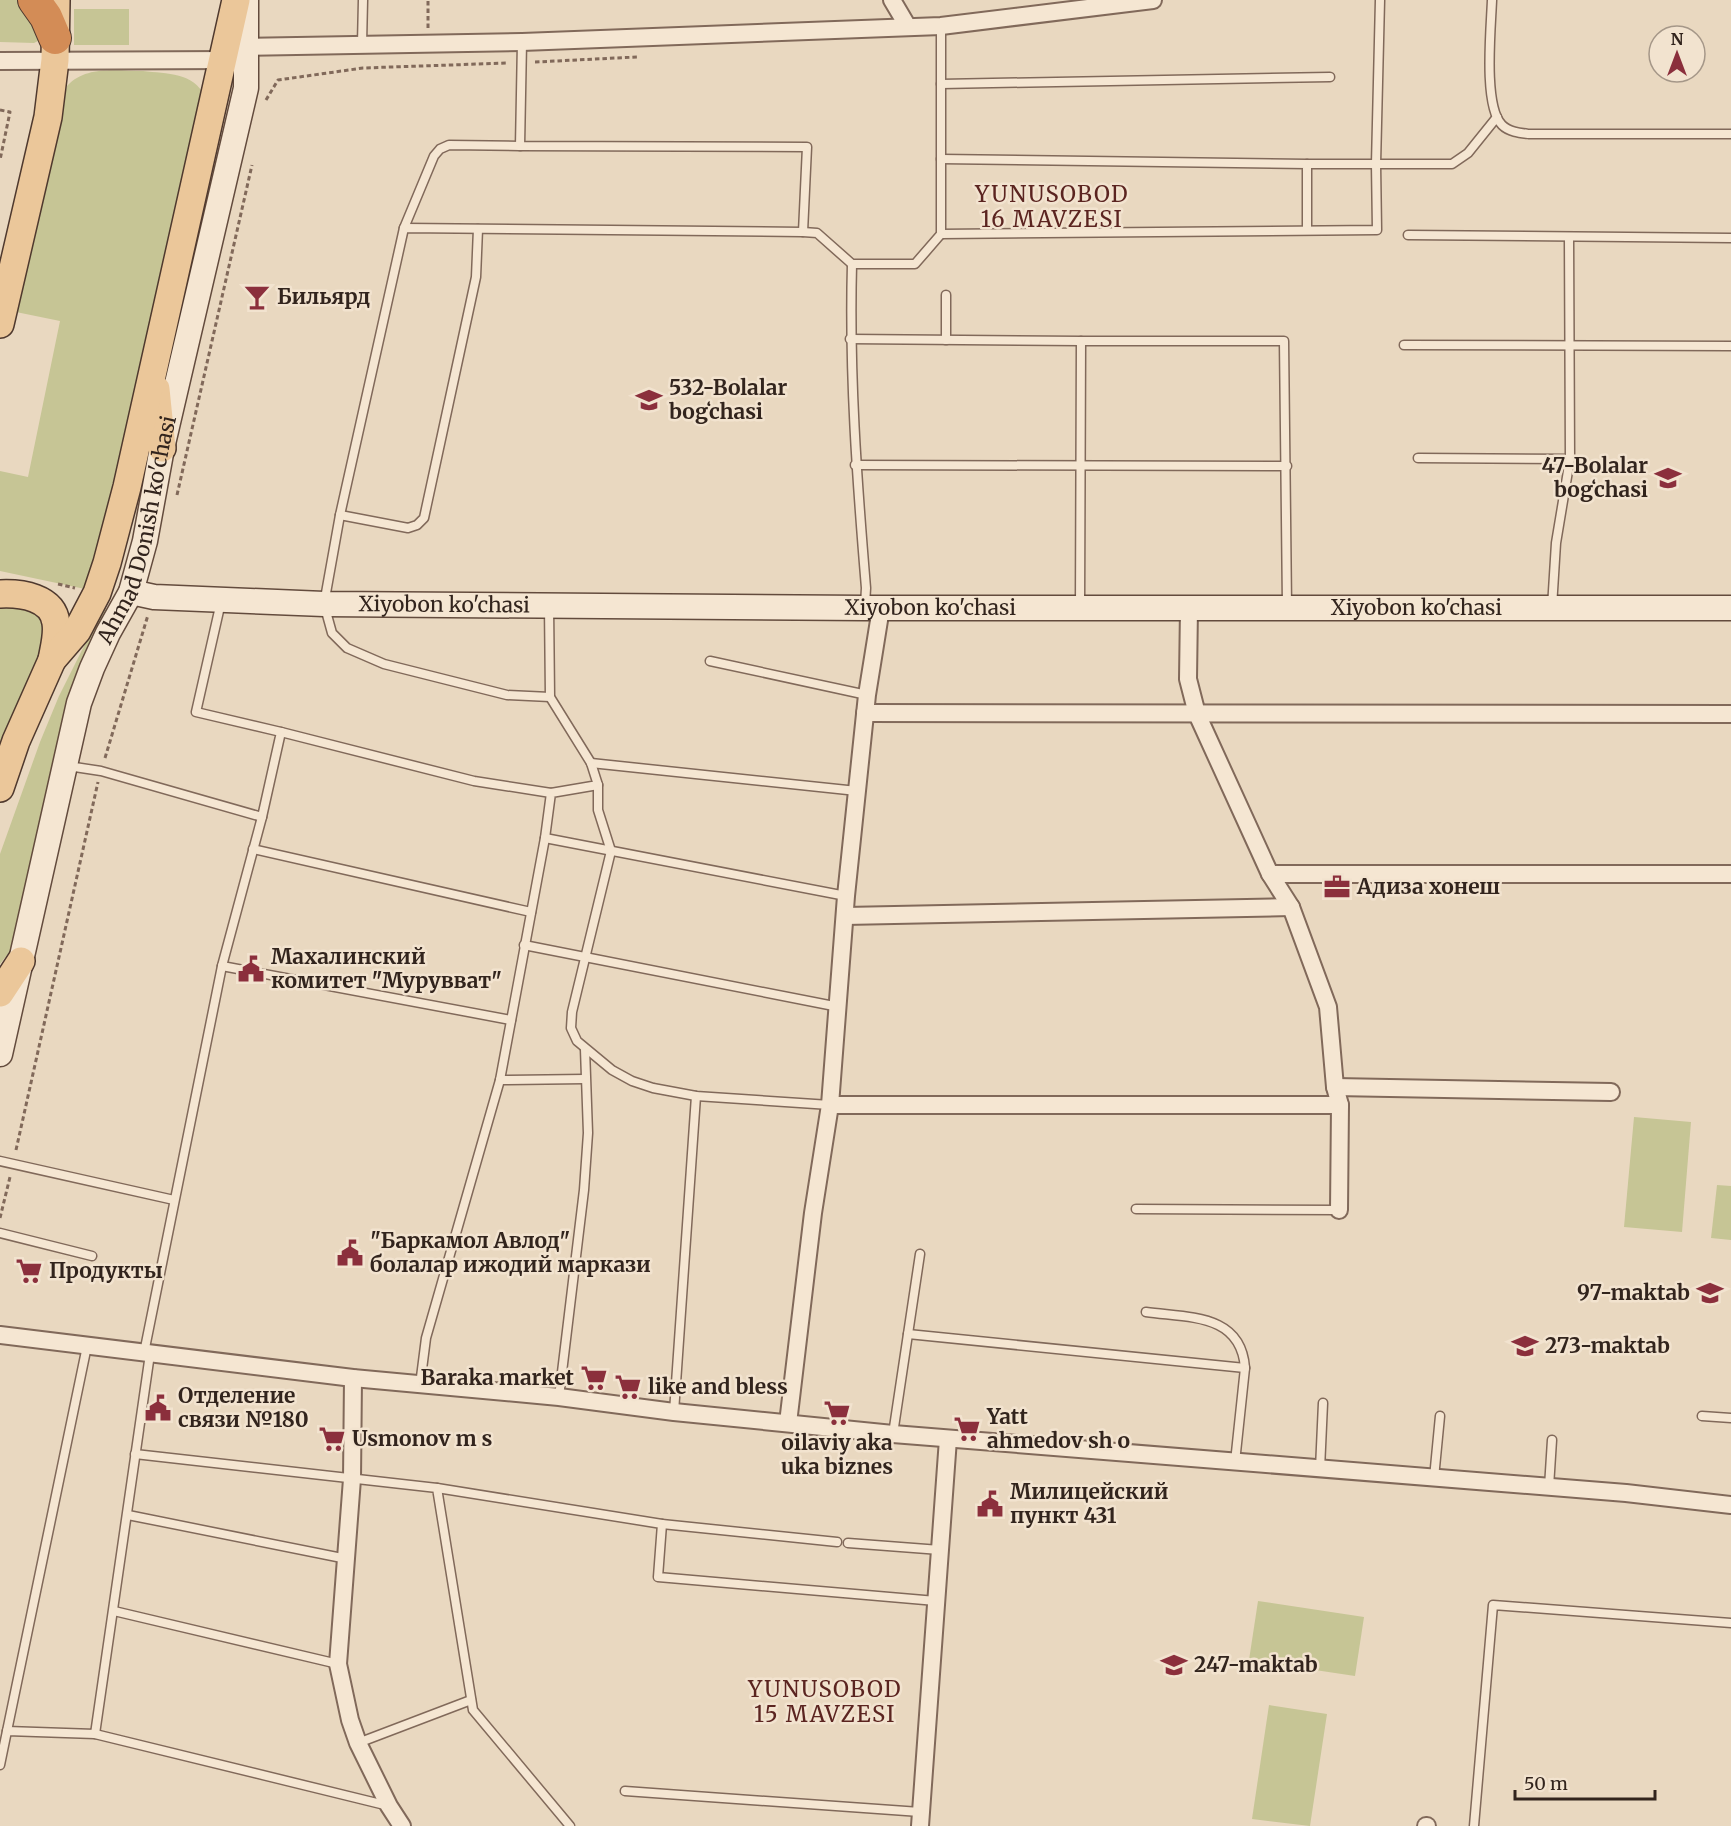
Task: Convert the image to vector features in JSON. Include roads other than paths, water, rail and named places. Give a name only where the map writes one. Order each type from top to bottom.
[{"type":"highway","points":[[34,0],[46,18],[55,50]]},
{"type":"main road","points":[[0,324],[48,117],[55,50],[56,0]]},
{"type":"main road","name":"Ahmad Donish ko'chasi","points":[[52,660],[77,631],[97,593],[124,497],[154,366],[238,56],[236,0]]},
{"type":"main road","points":[[154,366],[162,448]]},
{"type":"main road","name":"Ahmad Donish ko'chasi","points":[[0,594],[36,599],[46,603],[56,622],[57,632],[52,660],[16,741],[0,788]]},
{"type":"main road","points":[[0,993],[21,961]]},
{"type":"street","name":"Ahmad Donish ko'chasi","points":[[0,1054],[64,765],[80,703],[92,668],[142,595],[145,541],[162,448],[246,88],[238,56],[246,0]]},
{"type":"street","points":[[892,0],[908,27]]},
{"type":"street","points":[[0,61],[55,50],[238,56],[362,44],[522,42],[941,26],[1153,0]]},
{"type":"street","name":"Xiyobon ko'chasi","points":[[142,595],[324,604],[549,606],[1731,608]]},
{"type":"street","points":[[788,1423],[813,1213],[831,1105],[846,896],[867,695],[873,608]]},
{"type":"street","points":[[1189,608],[1188,679],[1197,714],[1270,874],[1291,907],[1328,1006],[1335,1087],[1340,1105],[1339,1210]]},
{"type":"street","points":[[865,713],[1731,714]]},
{"type":"street","points":[[1270,874],[1731,874]]},
{"type":"street","points":[[845,916],[1291,907]]},
{"type":"street","points":[[1335,1087],[1611,1092]]},
{"type":"street","points":[[831,1105],[1340,1105]]},
{"type":"street","points":[[0,1335],[420,1385],[559,1397],[674,1412],[893,1434],[1549,1487],[1731,1505]]},
{"type":"street","points":[[353,1377],[352,1479],[338,1664],[350,1720],[358,1743],[389,1806],[402,1826]]},
{"type":"street","points":[[920,1819],[948,1439]]},
{"type":"lane","points":[[362,44],[363,0]]},
{"type":"lane","points":[[941,234],[1377,230],[1376,164],[1380,0]]},
{"type":"lane","points":[[1492,0],[1491,96],[1497,117],[1504,127],[1514,132],[1529,134],[1731,134]]},
{"type":"lane","points":[[404,228],[803,232],[817,233],[852,264],[915,264],[941,234],[941,26]]},
{"type":"lane","points":[[520,146],[522,42]]},
{"type":"lane","points":[[941,84],[1330,77]]},
{"type":"lane","points":[[941,159],[1452,164],[1468,153],[1497,117]]},
{"type":"lane","points":[[550,697],[507,696],[375,660],[346,648],[332,633],[324,604],[340,515],[404,228],[434,156],[440,149],[449,145],[807,147],[803,232]]},
{"type":"lane","points":[[1307,164],[1307,230]]},
{"type":"lane","points":[[340,515],[408,528],[417,525],[424,518],[476,277],[478,229]]},
{"type":"lane","points":[[1408,235],[1731,238]]},
{"type":"lane","points":[[1552,608],[1556,543],[1570,459],[1569,237]]},
{"type":"lane","points":[[852,264],[850,339],[855,465],[866,588],[873,608]]},
{"type":"lane","points":[[946,295],[946,340]]},
{"type":"lane","points":[[850,339],[1284,341],[1287,607]]},
{"type":"lane","points":[[1080,608],[1081,341]]},
{"type":"lane","points":[[1404,345],[1731,346]]},
{"type":"lane","points":[[1418,458],[1570,459]]},
{"type":"lane","points":[[855,465],[1287,466]]},
{"type":"lane","points":[[222,600],[196,712],[474,781],[551,793],[598,785]]},
{"type":"lane","points":[[549,606],[550,697],[591,763],[598,785],[598,810],[611,851],[572,1012],[571,1023],[574,1037],[585,1049],[612,1070],[632,1081],[653,1088],[696,1096],[831,1105]]},
{"type":"lane","points":[[710,661],[867,695]]},
{"type":"lane","points":[[95,1734],[128,1515],[147,1354],[174,1200],[222,966],[262,817],[281,732]]},
{"type":"lane","points":[[591,763],[857,791]]},
{"type":"lane","points":[[64,765],[101,771],[262,817]]},
{"type":"lane","points":[[420,1385],[426,1338],[500,1080],[545,838],[551,793]]},
{"type":"lane","points":[[545,838],[846,896]]},
{"type":"lane","points":[[253,849],[531,912]]},
{"type":"lane","points":[[524,945],[839,1007]]},
{"type":"lane","points":[[222,966],[511,1020]]},
{"type":"lane","points":[[559,1397],[584,1190],[588,1133],[585,1049]]},
{"type":"lane","points":[[500,1080],[585,1079]]},
{"type":"lane","points":[[674,1412],[696,1096]]},
{"type":"lane","points":[[0,1161],[174,1200]]},
{"type":"lane","points":[[1136,1209],[1339,1210]]},
{"type":"lane","points":[[0,1233],[93,1256]]},
{"type":"lane","points":[[893,1434],[920,1254]]},
{"type":"lane","points":[[1146,1312],[1212,1321],[1227,1329],[1237,1339],[1244,1353],[1245,1368],[1235,1462]]},
{"type":"lane","points":[[908,1334],[1245,1368]]},
{"type":"lane","points":[[0,1765],[87,1346]]},
{"type":"lane","points":[[1320,1469],[1323,1403]]},
{"type":"lane","points":[[1434,1478],[1440,1416]]},
{"type":"lane","points":[[1702,1416],[1731,1418]]},
{"type":"lane","points":[[1549,1487],[1552,1440]]},
{"type":"lane","points":[[135,1454],[437,1488],[662,1524],[837,1542]]},
{"type":"lane","points":[[437,1488],[473,1710],[570,1826]]},
{"type":"lane","points":[[128,1515],[347,1559]]},
{"type":"lane","points":[[662,1524],[658,1577],[936,1601]]},
{"type":"lane","points":[[848,1543],[940,1550]]},
{"type":"lane","points":[[1474,1826],[1493,1605],[1731,1623]]},
{"type":"lane","points":[[114,1611],[338,1664]]},
{"type":"lane","points":[[358,1743],[471,1700]]},
{"type":"lane","points":[[7,1731],[95,1734],[389,1806]]},
{"type":"lane","points":[[625,1791],[920,1819]]},
{"type":"place","name":"Бильярд","points":[[257,297]]},
{"type":"place","name":"532-Bolalar bogʻchasi","points":[[649,400]]},
{"type":"place","name":"47-Bolalar bogʻchasi","points":[[1668,478]]},
{"type":"place","name":"Адиза хонеш","points":[[1337,887]]},
{"type":"place","name":"Махалинский комитет \"Мурувват\"","points":[[251,969]]},
{"type":"place","name":"\"Баркамол Авлод\" болалар ижодий маркази","points":[[350,1253]]},
{"type":"place","name":"Продукты","points":[[29,1271]]},
{"type":"place","name":"97-maktab","points":[[1710,1293]]},
{"type":"place","name":"273-maktab","points":[[1525,1346]]},
{"type":"place","name":"Baraka market","points":[[594,1378]]},
{"type":"place","name":"like and bless","points":[[628,1387]]},
{"type":"place","name":"Отделение связи №180","points":[[158,1408]]},
{"type":"place","name":"oilaviy aka uka biznes","points":[[837,1413]]},
{"type":"place","name":"Yatt ahmedov sh o","points":[[967,1429]]},
{"type":"place","name":"Usmonov m s","points":[[332,1439]]},
{"type":"place","name":"Милицейский пункт 431","points":[[990,1504]]},
{"type":"place","name":"247-maktab","points":[[1174,1665]]},
{"type":"district","name":"YUNUSOBOD 16 MAVZESI","points":[[1052,206]]},
{"type":"district","name":"YUNUSOBOD 15 MAVZESI","points":[[825,1702]]}]
